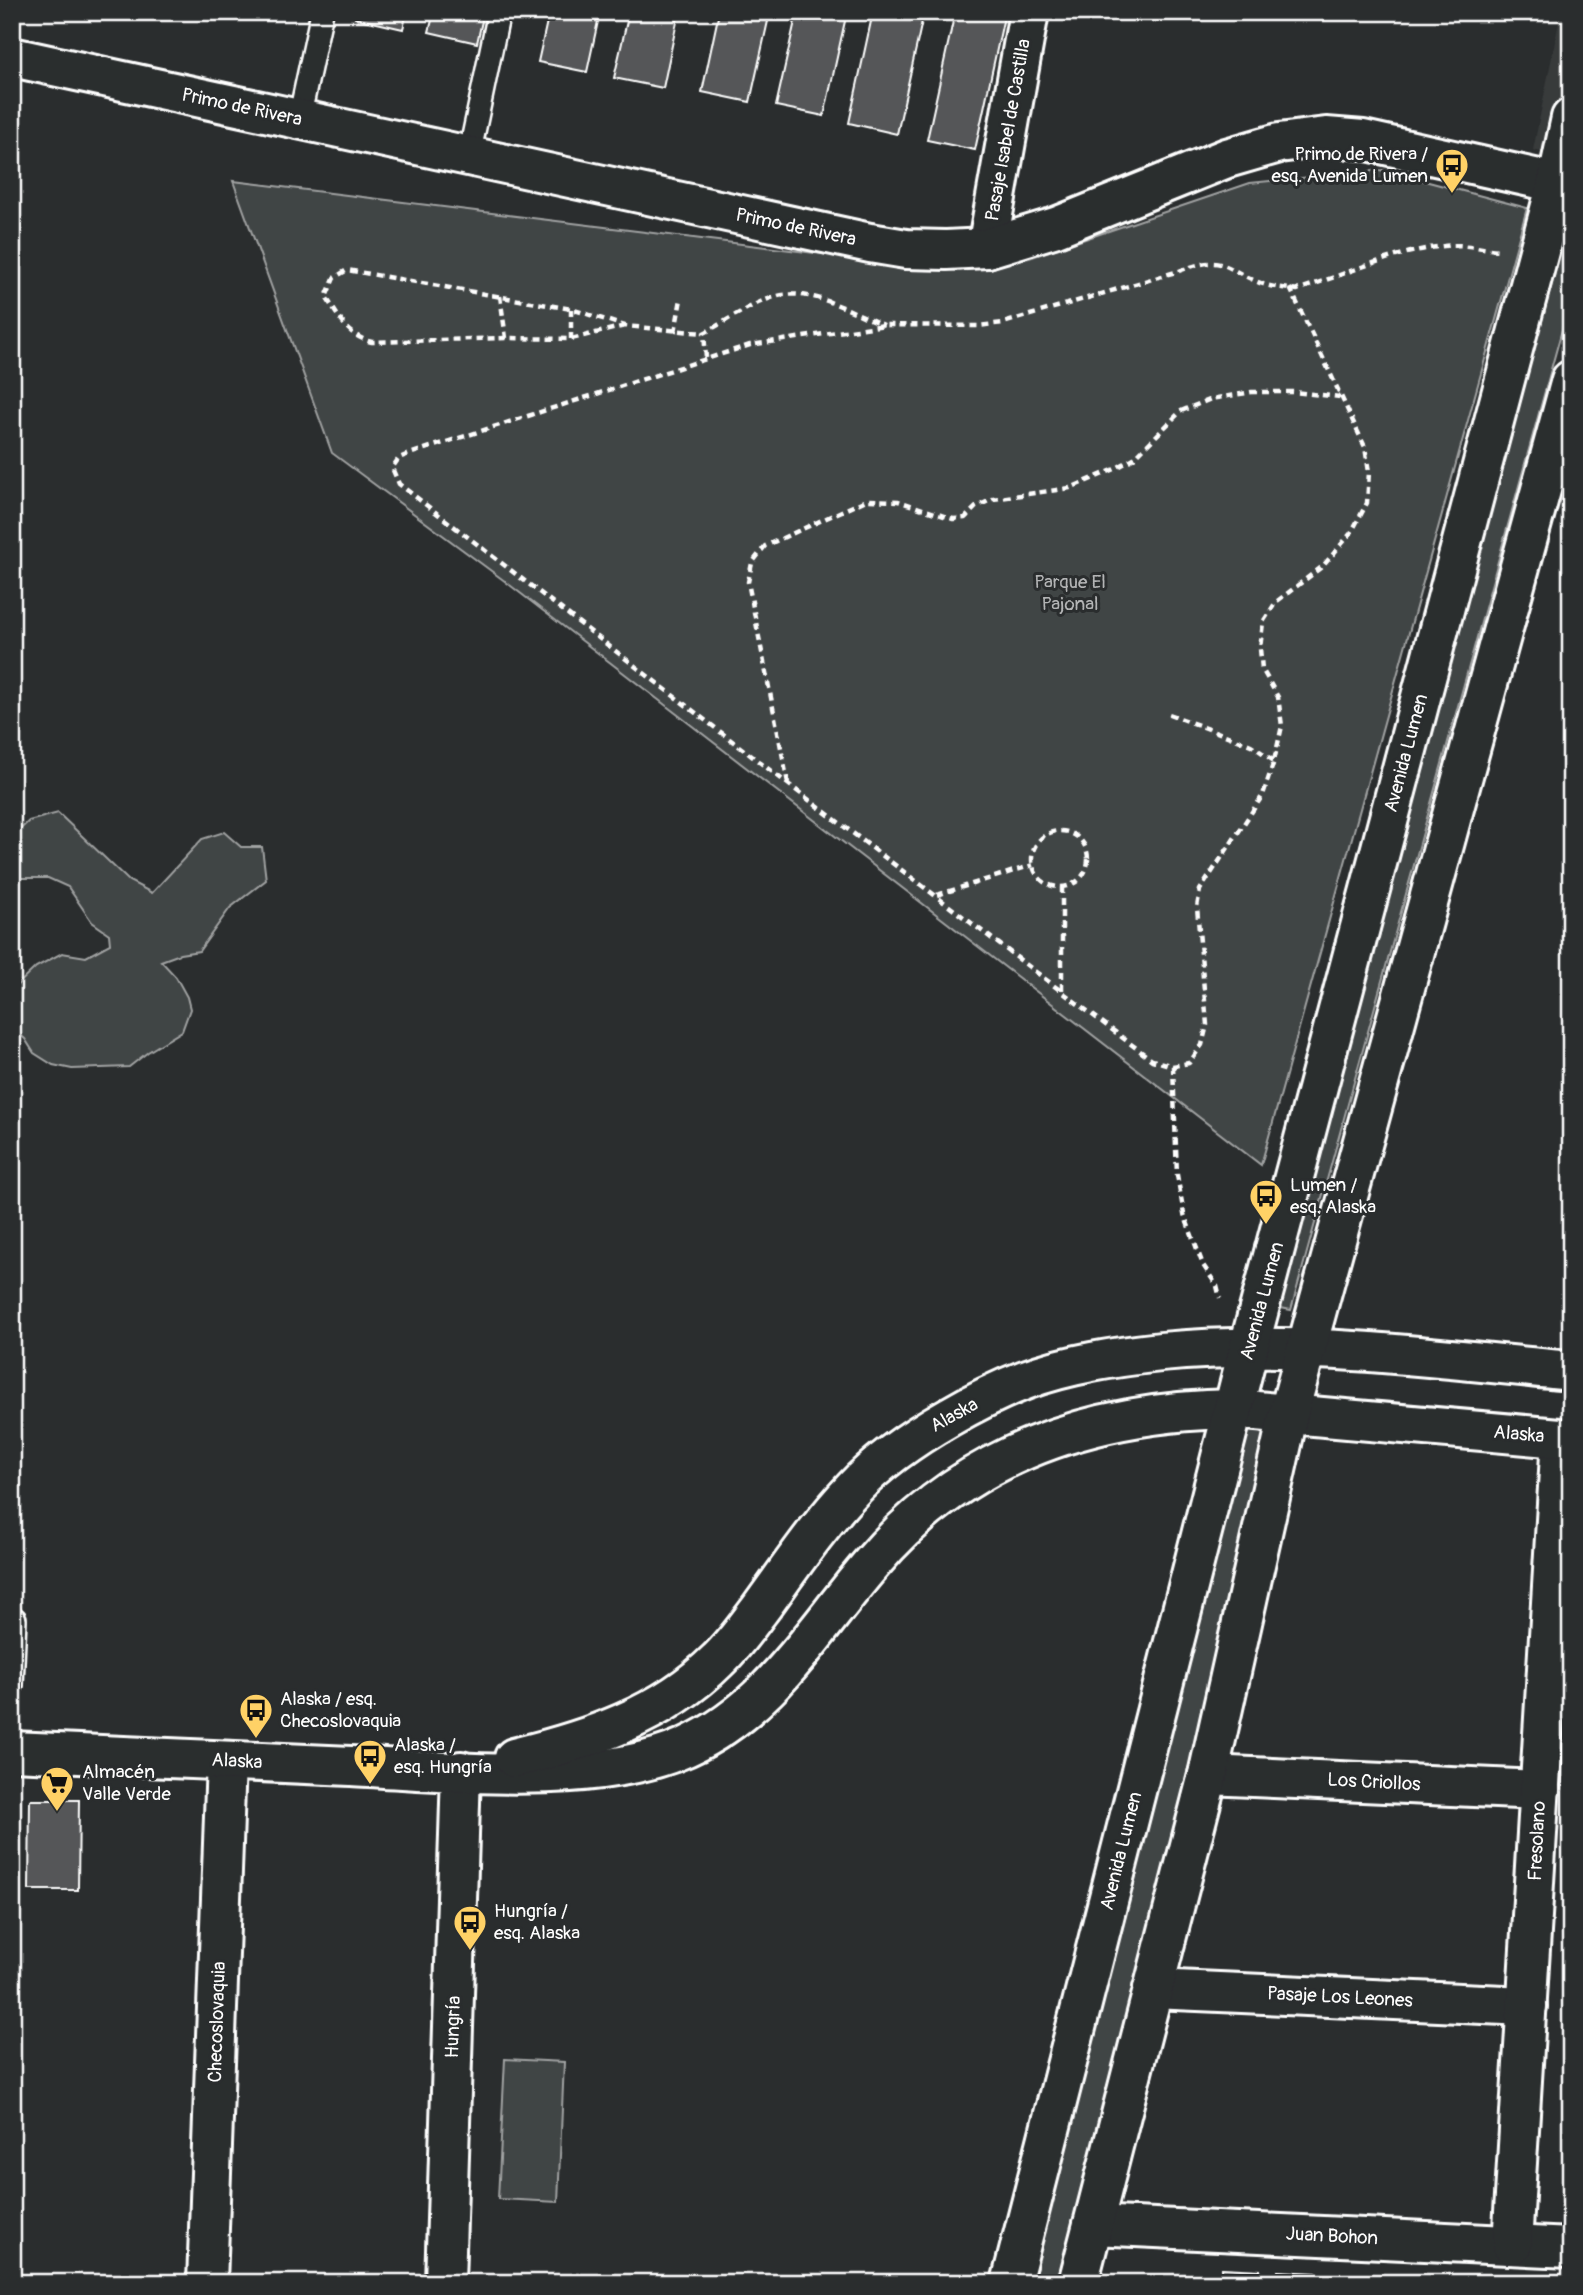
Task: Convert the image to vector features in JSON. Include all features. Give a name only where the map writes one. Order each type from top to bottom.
[{"type":"street","name":"Pasaje Isabel de Castilla","points":[[987,248],[1029,12]]},
{"type":"street","name":"Primo de Rivera","points":[[12,57],[870,243],[919,249],[987,248],[1056,228],[1227,158],[1279,143],[1326,137],[1363,140],[1564,186]]},
{"type":"street","name":"Avenida Lumen","points":[[1011,2283],[1234,1409],[1233,1348],[1538,254],[1564,186],[1571,118]]},
{"type":"street","points":[[1077,2283],[1208,1775],[1289,1412],[1571,380]]},
{"type":"street","name":"Alaska","points":[[461,1771],[589,1737],[643,1715],[669,1699],[719,1660],[831,1514],[874,1468],[904,1445],[956,1413],[1027,1379],[1068,1367],[1145,1354],[1233,1348],[1306,1347],[1569,1363]]},
{"type":"street","name":"Alaska","points":[[12,1751],[461,1771],[589,1770],[645,1761],[683,1748],[717,1731],[758,1699],[794,1660],[872,1562],[921,1511],[976,1474],[1032,1446],[1084,1430],[1199,1409],[1289,1412],[1566,1438]]},
{"type":"street","name":"Fresolano","points":[[1512,2245],[1540,1790],[1566,1438]]},
{"type":"street","name":"Checoslovaquia","points":[[207,2283],[226,1761]]},
{"type":"street","name":"Hungría","points":[[445,2283],[461,1771]]},
{"type":"street","name":"Los Criollos","points":[[1208,1775],[1540,1790]]},
{"type":"street","name":"Pasaje Los Leones","points":[[1153,1989],[1527,2006]]},
{"type":"street","name":"Juan Bohon","points":[[1093,2225],[1571,2248]]},
{"type":"lane","points":[[299,119],[323,12]]},
{"type":"lane","points":[[469,156],[499,12]]},
{"type":"lane","points":[[12,1685],[15,1619]]},
{"type":"path","points":[[1290,289],[1365,447],[1369,472],[1367,503],[1351,533],[1323,566],[1276,602],[1263,622],[1260,649],[1262,669],[1278,697],[1282,726],[1263,795],[1200,890],[1197,907],[1207,1025],[1202,1045],[1189,1063],[1173,1066],[1152,1060],[399,484],[392,468],[399,458],[409,454],[750,345],[885,325],[978,326],[1003,323],[1203,262],[1218,262],[1266,286],[1290,289],[1297,290],[1350,273],[1379,260],[1447,245],[1538,254]]},
{"type":"path","points":[[625,326],[571,339],[372,342],[358,339],[349,332],[326,297],[334,278],[348,270],[571,310],[625,326],[675,332],[704,333],[779,295],[803,295],[885,325]]},
{"type":"path","points":[[500,296],[506,338]]},
{"type":"path","points":[[675,332],[681,299]]},
{"type":"path","points":[[571,310],[571,339]]},
{"type":"path","points":[[704,333],[706,358]]},
{"type":"path","points":[[788,784],[748,582],[752,563],[765,547],[866,500],[898,501],[953,519],[965,518],[976,507],[993,499],[1070,488],[1135,458],[1181,411],[1211,399],[1252,392],[1293,392],[1341,397]]},
{"type":"path","points":[[1169,714],[1251,746],[1274,761]]},
{"type":"path","points":[[1061,831],[1077,837],[1087,851],[1088,867],[1078,881],[1062,887],[1054,887],[1040,879],[1033,865],[1034,849],[1045,836],[1061,831]]},
{"type":"path","points":[[936,896],[1033,865]]},
{"type":"path","points":[[1062,887],[1062,991]]},
{"type":"path","points":[[1173,1066],[1177,1175],[1184,1214],[1203,1265],[1217,1286],[1233,1348]]},
{"type":"shaded area","points":[[1561,12],[1571,12],[1571,159],[1533,150]]},
{"type":"green space","name":"Parque El Pajonal","points":[[1383,170],[1527,208],[1261,1165],[502,579],[332,453],[233,181],[960,271],[1029,258],[1250,183]]},
{"type":"green space","points":[[1569,222],[1571,297],[1291,1310],[1271,1306]]},
{"type":"green space","points":[[58,813],[129,881],[152,893],[202,839],[224,832],[241,847],[262,847],[266,880],[230,908],[199,951],[161,961],[176,977],[190,1009],[182,1031],[129,1067],[72,1069],[53,1065],[34,1053],[25,1039],[12,1028],[12,990],[36,967],[62,953],[86,957],[110,944],[109,934],[92,922],[68,887],[48,878],[12,878],[12,837],[29,821]]},
{"type":"green space","points":[[1245,1408],[1279,1413],[1061,2283],[1023,2283]]},
{"type":"green space","points":[[505,2059],[564,2062],[558,2202],[498,2199]]},
{"type":"building","points":[[356,12],[407,12],[403,29],[355,18]]},
{"type":"building","points":[[434,12],[484,12],[477,43],[429,32]]},
{"type":"building","points":[[549,12],[600,12],[587,72],[538,62]]},
{"type":"building","points":[[629,12],[679,12],[663,88],[614,78]]},
{"type":"building","points":[[719,12],[770,12],[750,102],[702,92]]},
{"type":"building","points":[[797,12],[847,12],[824,116],[776,106]]},
{"type":"building","points":[[873,12],[924,12],[897,134],[849,123]]},
{"type":"building","points":[[955,12],[1005,12],[975,150],[927,140]]},
{"type":"building","points":[[30,1800],[79,1800],[78,1890],[29,1890]]},
{"type":"building","points":[[1222,2268],[1260,2270],[1259,2283],[1221,2283]]},
{"type":"building","points":[[1278,2271],[1316,2273],[1316,2283],[1277,2283]]},
{"type":"building","points":[[1334,2274],[1372,2276],[1372,2283],[1334,2283]]},
{"type":"building","points":[[1398,2277],[1435,2278],[1435,2283],[1397,2283]]},
{"type":"building","points":[[1512,2279],[1549,2281],[1549,2283],[1511,2283]]},
{"type":"building","points":[[1454,2280],[1492,2282],[1492,2283],[1454,2283]]},
{"type":"place","name":"Primo de Rivera / esq. Avenida Lumen","points":[[1452,195]]},
{"type":"place","name":"Lumen / esq. Alaska","points":[[1266,1226]]},
{"type":"place","name":"Alaska / esq. Checoslovaquia","points":[[256,1740]]},
{"type":"place","name":"Alaska / esq. Hungría","points":[[370,1786]]},
{"type":"place","name":"Almacén Valle Verde","points":[[57,1813]]},
{"type":"place","name":"Hungría / esq. Alaska","points":[[470,1952]]}]
